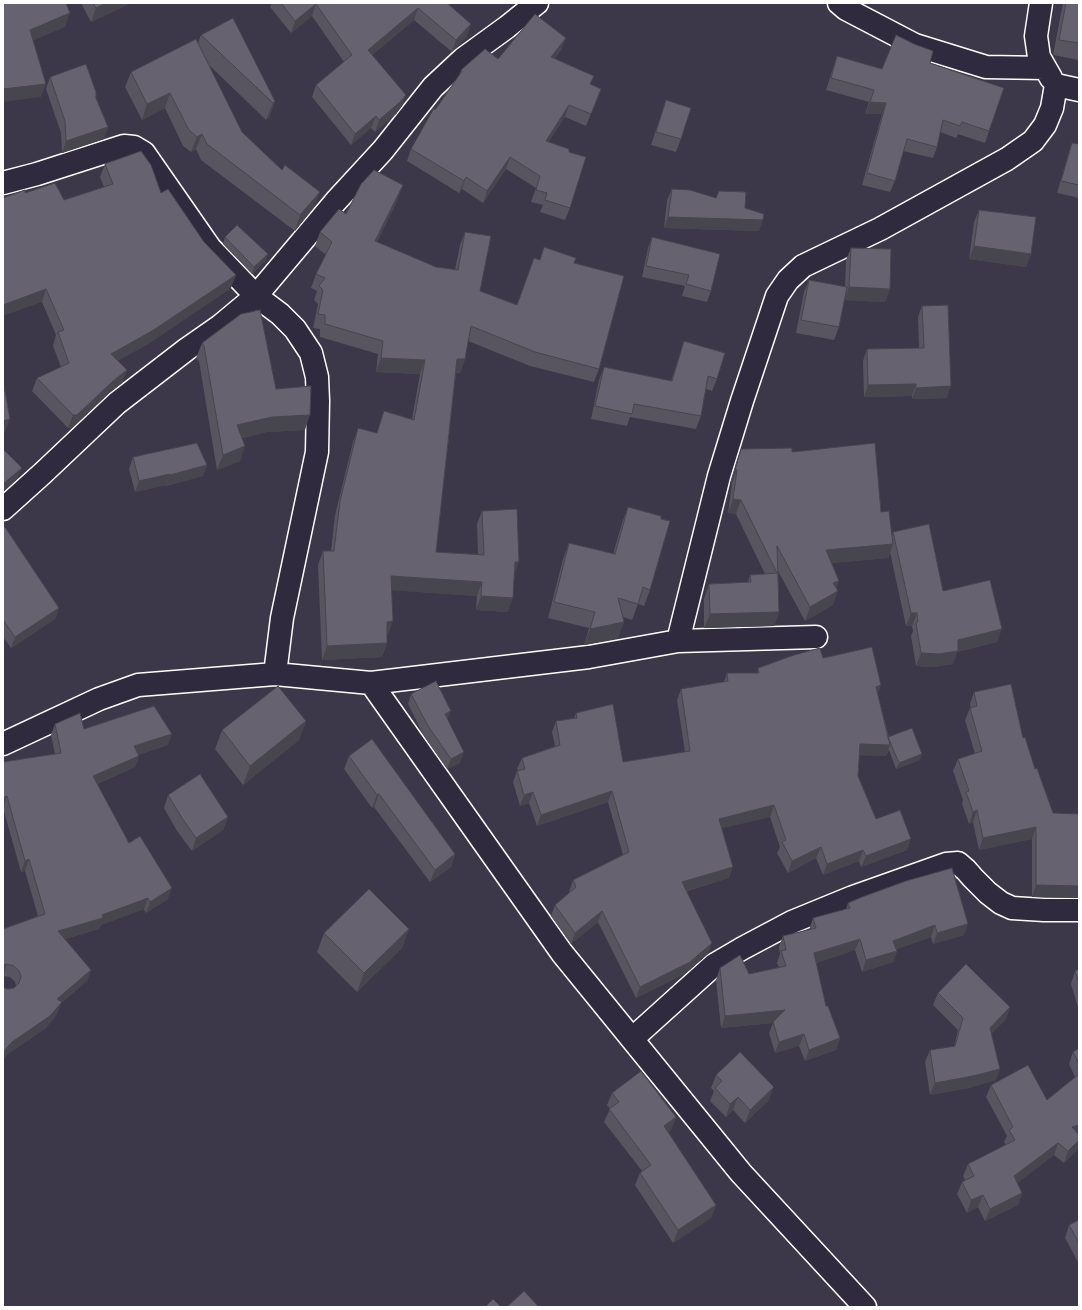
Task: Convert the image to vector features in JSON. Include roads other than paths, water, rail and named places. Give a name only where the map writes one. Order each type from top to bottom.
[{"type":"street","points":[[3,509],[117,403],[187,349],[220,326],[256,296],[336,202],[383,150],[433,87],[463,59],[537,3]]},
{"type":"street","points":[[839,3],[846,9],[915,45],[986,67],[1051,77],[1079,90]]},
{"type":"street","points":[[678,641],[719,476],[739,409],[777,296],[788,280],[803,266],[880,228],[1001,163],[1033,141],[1045,125],[1052,108],[1051,77],[1039,57],[1036,36],[1041,3]]},
{"type":"street","points":[[3,183],[124,146],[134,146],[144,153],[210,248],[256,296],[280,314],[295,330],[310,353],[317,377],[317,452],[282,618],[275,674]]},
{"type":"street","points":[[3,744],[99,699],[138,685],[275,674],[371,683],[589,657],[678,641],[816,637]]},
{"type":"street","points":[[371,683],[562,953],[741,1173],[865,1307]]},
{"type":"street","points":[[632,1040],[714,965],[743,948],[792,922],[853,897],[946,864],[958,863],[988,893],[1001,903],[1012,908],[1079,910]]}]
